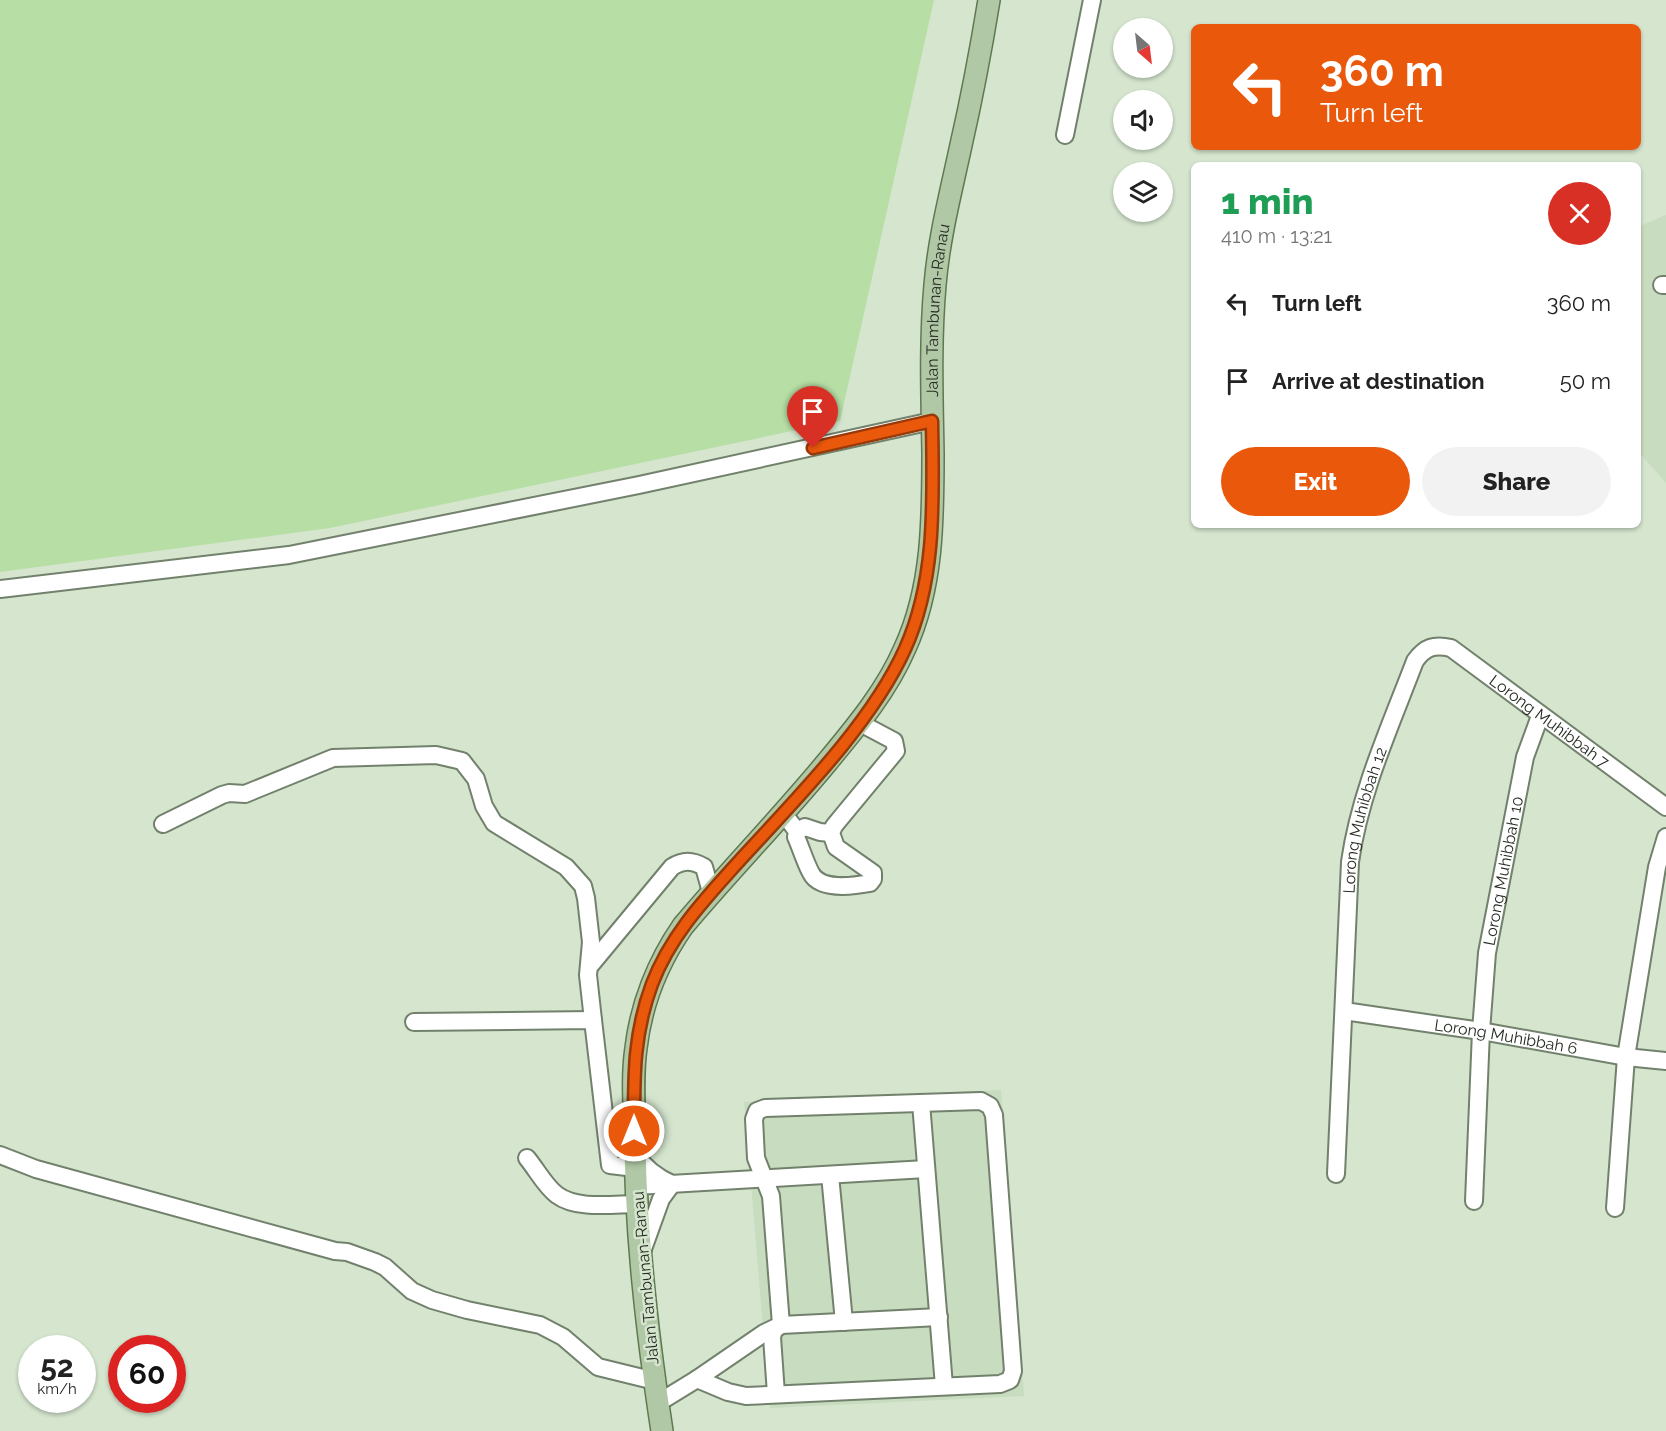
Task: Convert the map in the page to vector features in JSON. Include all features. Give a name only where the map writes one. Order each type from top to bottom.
[{"type":"main road","name":"Jalan Tambunan-Ranau","points":[[662,1431],[641,1259],[636,1178],[634,1064],[644,1010],[652,984],[682,926],[860,723],[884,688],[905,650],[915,625],[929,559],[933,509],[932,324],[940,241],[981,50],[989,0]]},
{"type":"street","points":[[1065,135],[1092,0]]},
{"type":"street","points":[[0,589],[289,555],[596,494],[932,421]]},
{"type":"street","name":"Lorong Muhibbah 7","points":[[1431,646],[1440,645],[1451,648],[1666,807]]},
{"type":"street","name":"Lorong Muhibbah 12","points":[[1336,1174],[1350,862],[1358,819],[1372,774],[1415,661],[1422,651],[1431,646]]},
{"type":"street","name":"Lorong Muhibbah 10","points":[[1474,1201],[1481,1031],[1490,942],[1525,757],[1540,716]]},
{"type":"street","points":[[783,813],[797,831],[796,837],[811,874],[818,881],[829,884],[870,883],[873,873],[836,847],[831,833],[834,826],[896,752],[894,741],[860,723]]},
{"type":"street","points":[[163,824],[222,795],[245,794],[333,758],[436,755],[462,761],[476,779],[484,806],[494,823],[566,867],[583,886],[591,942],[588,968],[593,1020],[610,1165],[636,1178],[672,1184],[926,1169]]},
{"type":"street","points":[[797,831],[806,827],[831,833]]},
{"type":"street","points":[[1615,1208],[1626,1057],[1657,867],[1666,837]]},
{"type":"street","points":[[588,968],[672,867],[689,861],[704,867],[711,892]]},
{"type":"street","name":"Lorong Muhibbah 6","points":[[1344,1011],[1481,1031],[1626,1057],[1666,1061]]},
{"type":"street","points":[[414,1022],[593,1020]]},
{"type":"street","points":[[698,1378],[728,1392],[746,1396],[1000,1384],[1010,1380],[1012,1376],[994,1115],[990,1106],[981,1101],[761,1109],[757,1111],[754,1119],[756,1158],[771,1196],[781,1325]]},
{"type":"street","points":[[921,1103],[944,1386]]},
{"type":"street","points":[[0,1155],[36,1169],[141,1199],[335,1251],[347,1252],[385,1268],[419,1295],[467,1310],[540,1325],[563,1337],[598,1367],[655,1381]]},
{"type":"street","points":[[527,1158],[551,1190],[565,1200],[582,1204],[636,1178],[645,1166],[672,1184]]},
{"type":"street","points":[[830,1174],[844,1322]]},
{"type":"street","points":[[641,1259],[648,1232],[661,1199],[672,1184]]},
{"type":"street","points":[[658,1403],[764,1333],[781,1325],[939,1317]]},
{"type":"street","points":[[776,1394],[772,1336],[774,1330],[781,1325]]},
{"type":"shaded area","points":[[1666,215],[1666,483],[1641,454],[1641,226]]},
{"type":"shaded area","points":[[1001,1090],[1024,1396],[770,1408],[744,1102]]},
{"type":"green space","points":[[0,0],[934,0],[840,421],[330,528],[0,572]]},
{"type":"route","points":[[634,1131],[634,1064],[639,1029],[652,984],[672,942],[682,926],[860,723],[884,688],[905,650],[915,625],[929,559],[933,509],[932,421],[813,448]]}]
